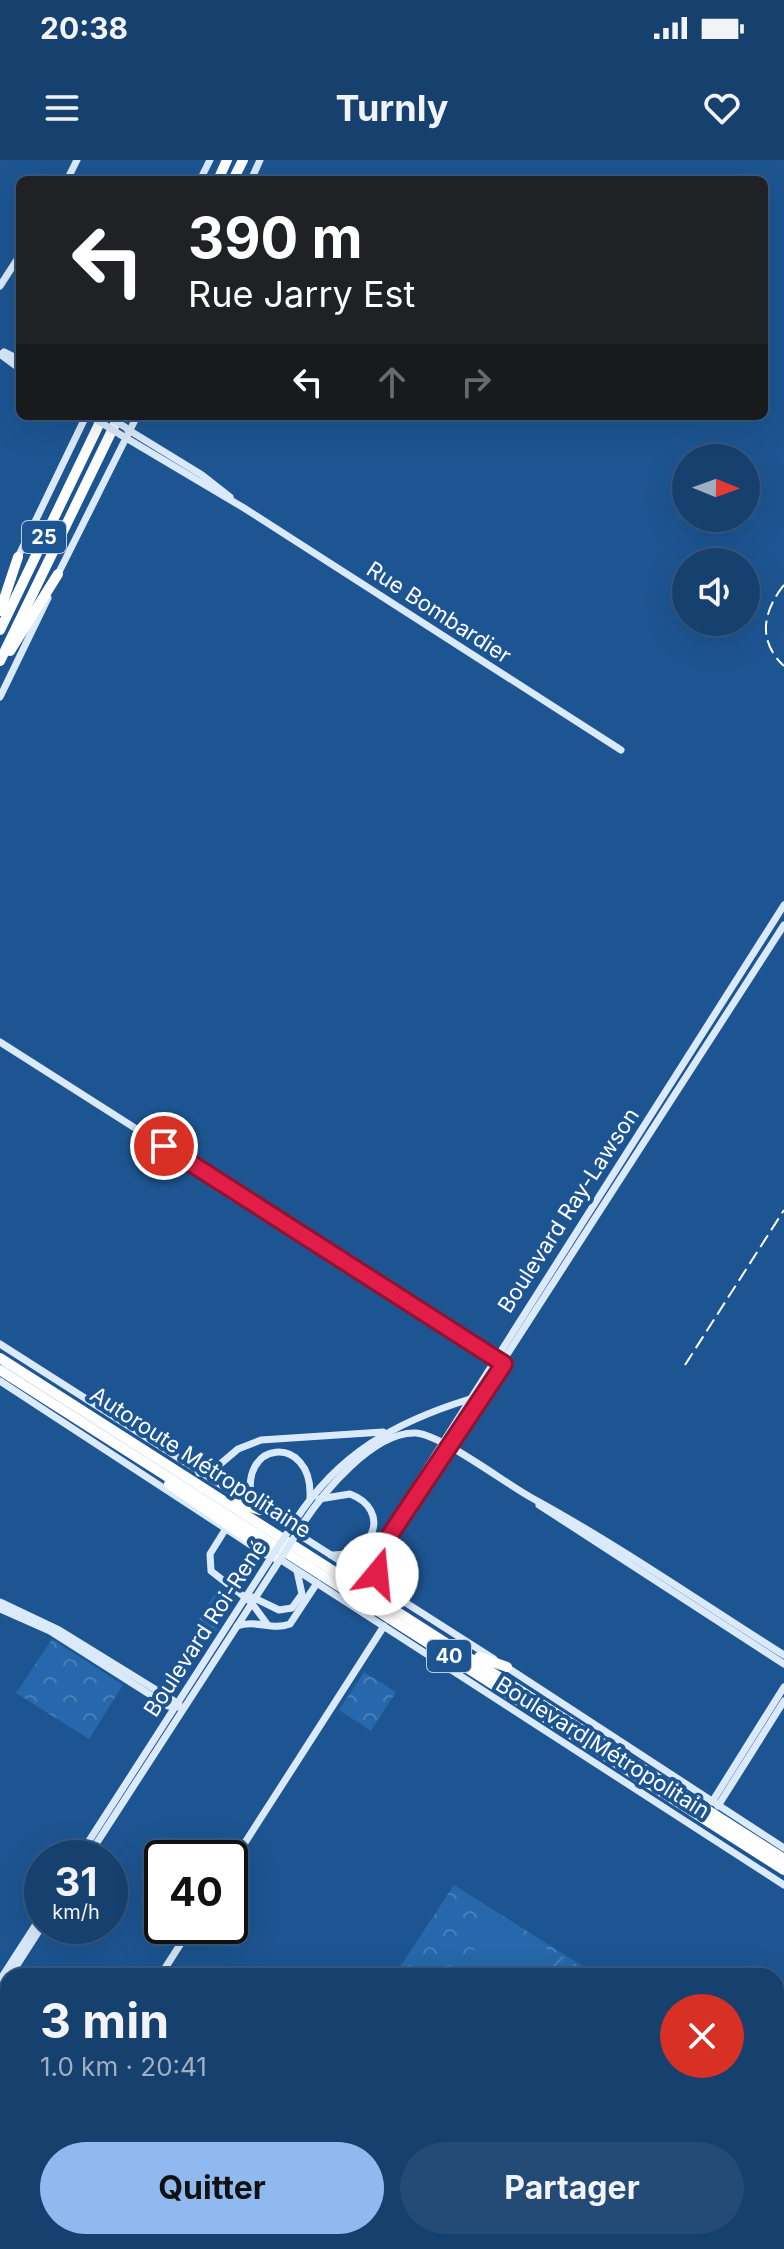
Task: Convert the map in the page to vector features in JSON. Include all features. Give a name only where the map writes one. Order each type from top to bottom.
[{"type":"highway","name":"25","points":[[0,630],[101,420]]},
{"type":"highway","name":"25","points":[[0,663],[91,473],[124,427]]},
{"type":"highway","points":[[0,611],[18,557]]},
{"type":"highway","points":[[0,663],[58,574]]},
{"type":"highway","name":"Autoroute Métropolitaine","points":[[0,1358],[784,1859]]},
{"type":"highway","name":"Autoroute Métropolitaine","points":[[0,1370],[784,1870]]},
{"type":"highway","points":[[130,1453],[272,1563]]},
{"type":"highway","points":[[208,1491],[256,1508]]},
{"type":"highway","points":[[433,1634],[484,1660],[507,1667]]},
{"type":"street","points":[[0,286],[16,261]]},
{"type":"street","points":[[0,352],[16,366]]},
{"type":"street","points":[[0,594],[88,420]]},
{"type":"street","name":"Rue Bombardier","points":[[102,420],[124,427],[202,475],[237,504],[621,750]]},
{"type":"street","points":[[0,697],[124,427]]},
{"type":"street","name":"Boulevard Ray-Lawson","points":[[384,1590],[377,1571],[378,1555],[446,1446],[470,1399],[784,905]]},
{"type":"street","name":"Boulevard Ray-Lawson","points":[[359,1575],[504,1364],[784,925]]},
{"type":"street","points":[[0,1042],[504,1364]]},
{"type":"street","points":[[534,1298],[542,1304]]},
{"type":"street","name":"Boulevard Métropolitain","points":[[0,1344],[507,1667],[784,1848]]},
{"type":"street","name":"Boulevard Métropolitain","points":[[0,1381],[272,1563],[297,1571],[317,1583],[784,1885]]},
{"type":"street","name":"Boulevard Roi-René","points":[[298,1523],[309,1498],[344,1460],[390,1431],[470,1399]]},
{"type":"street","points":[[199,1473],[212,1471],[233,1452],[261,1440],[390,1431]]},
{"type":"street","name":"Boulevard Roi-René","points":[[90,1840],[298,1523],[350,1467],[400,1437],[420,1434],[446,1446],[532,1498]]},
{"type":"street","points":[[256,1508],[248,1484],[251,1470],[261,1458],[276,1452],[292,1455],[304,1464],[310,1478],[309,1498]]},
{"type":"street","points":[[319,1499],[340,1493],[354,1495],[366,1503],[373,1519],[371,1536],[363,1547],[351,1554],[329,1555]]},
{"type":"street","points":[[532,1498],[554,1508],[784,1655]]},
{"type":"street","points":[[532,1498],[549,1514],[784,1664]]},
{"type":"street","points":[[225,1530],[210,1554],[210,1567],[215,1577],[250,1598],[283,1610],[295,1606],[302,1594],[297,1571]]},
{"type":"street","name":"Boulevard Roi-René","points":[[98,1840],[179,1706],[237,1626],[250,1598],[265,1582],[272,1563]]},
{"type":"street","points":[[265,1582],[267,1604]]},
{"type":"street","points":[[237,1626],[249,1622],[276,1628],[290,1624],[317,1583]]},
{"type":"street","points":[[250,1598],[267,1624]]},
{"type":"street","points":[[0,1602],[59,1630],[179,1706]]},
{"type":"street","points":[[0,1609],[50,1631],[168,1706],[179,1706]]},
{"type":"street","points":[[247,1840],[384,1626]]},
{"type":"street","points":[[715,1804],[784,1687]]},
{"type":"street","points":[[715,1804],[784,1701]]},
{"type":"street","points":[[8,1968],[24,1943]]},
{"type":"street","points":[[15,1968],[31,1944]]},
{"type":"street","points":[[165,1968],[180,1944]]},
{"type":"green space","points":[[219,1587],[237,1598],[210,1640],[193,1629]]},
{"type":"green space","points":[[52,1639],[123,1685],[89,1739],[16,1693]]},
{"type":"green space","points":[[364,1672],[396,1692],[371,1731],[339,1710]]},
{"type":"green space","points":[[454,1885],[585,1968],[399,1968]]},
{"type":"green space","points":[[491,1913],[549,1951],[550,1956],[542,1968],[475,1968],[474,1946]]},
{"type":"green space","points":[[556,1952],[581,1968],[546,1968]]},
{"type":"railway","points":[[784,585],[771,605],[766,626],[770,646],[784,666]]},
{"type":"railway","points":[[685,1365],[784,1210]]},
{"type":"route","points":[[164,1146],[504,1364],[382,1547],[376,1561],[377,1574]]}]
